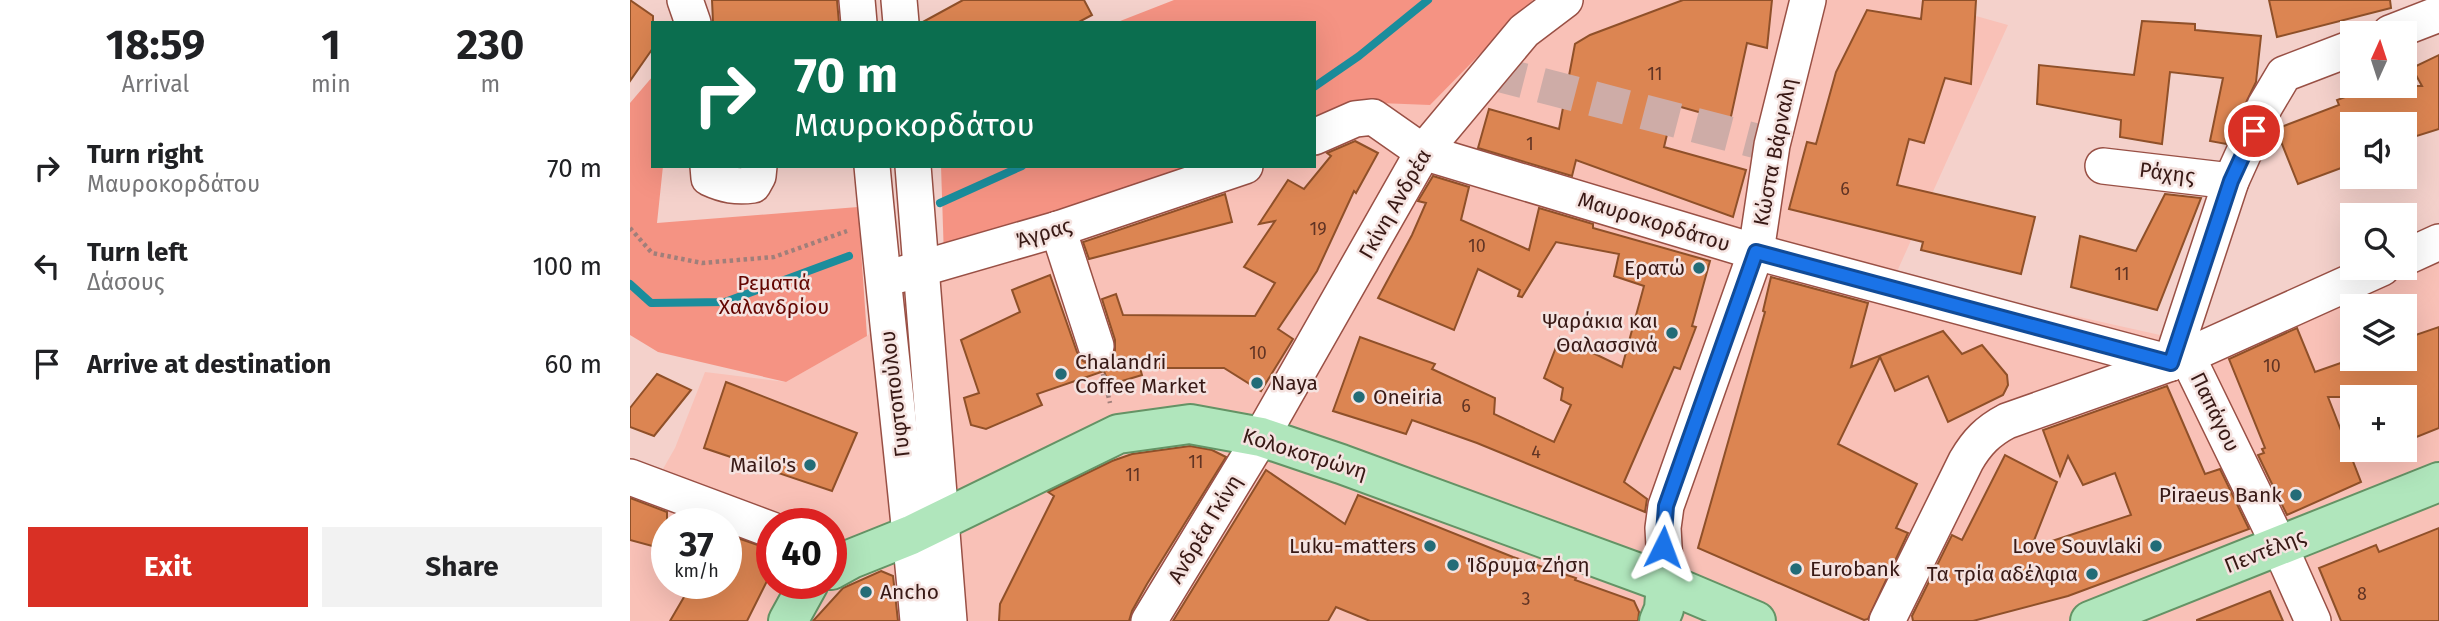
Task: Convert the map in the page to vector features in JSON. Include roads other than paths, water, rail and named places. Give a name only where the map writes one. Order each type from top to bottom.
[{"type":"main road","name":"Κολοκοτρώνη","points":[[847,558],[925,528],[1118,434],[1190,424],[1261,437],[1341,464],[1666,583],[1756,621]]},
{"type":"main road","name":"Πεντέλης","points":[[2090,621],[2439,482]]},
{"type":"main road","points":[[1659,621],[1664,610],[1666,583]]},
{"type":"main road","points":[[788,621],[800,599]]},
{"type":"street","points":[[685,0],[692,21]]},
{"type":"street","points":[[899,0],[901,21]]},
{"type":"street","name":"Γκίνη Ανδρέα","points":[[1261,437],[1423,152],[1524,31],[1565,0]]},
{"type":"street","name":"Κώστα Βάρναλη","points":[[1666,583],[1663,538],[1666,506],[1756,252],[1772,145],[1808,0]]},
{"type":"street","points":[[2417,23],[2439,14]]},
{"type":"street","points":[[2179,359],[2231,181],[2265,106],[2284,74],[2340,53]]},
{"type":"street","name":"Μαυροκορδάτου","points":[[1316,136],[1355,119],[1373,117],[1423,152],[1756,252],[2179,359]]},
{"type":"street","name":"Ράχης","points":[[2103,166],[2231,181]]},
{"type":"street","points":[[708,168],[709,178],[722,184],[740,187],[753,185],[759,168]]},
{"type":"street","name":"Γυφτοπούλου","points":[[872,168],[882,279],[925,528],[949,621]]},
{"type":"street","name":"Γυφτοπούλου","points":[[913,168],[921,270],[925,528],[918,621]]},
{"type":"street","name":"Άγρας","points":[[882,279],[1058,229],[1240,168]]},
{"type":"street","points":[[1058,229],[1096,346]]},
{"type":"street","points":[[2417,252],[2439,242]]},
{"type":"street","points":[[1887,621],[1966,461],[1983,436],[2007,421],[2179,359],[2355,280]]},
{"type":"street","name":"Παπάγου","points":[[2179,359],[2279,545],[2313,621]]},
{"type":"street","name":"Ανδρέα Γκίνη","points":[[1149,621],[1261,437]]},
{"type":"street","points":[[630,477],[756,524]]},
{"type":"waterway","points":[[1316,86],[1359,56],[1428,0]]},
{"type":"waterway","points":[[940,203],[1018,168]]},
{"type":"waterway","points":[[630,284],[651,303],[725,302],[849,256]]},
{"type":"tunnel","points":[[1490,72],[1772,145]]},
{"type":"place","name":"Ερατώ","points":[[1699,268]]},
{"type":"place","name":"Ψαράκια και Θαλασσινά","points":[[1672,333]]},
{"type":"place","name":"Chalandri Coffee Market","points":[[1061,374]]},
{"type":"place","name":"Naya","points":[[1257,383]]},
{"type":"place","name":"Oneiria","points":[[1359,397]]},
{"type":"place","name":"Mailo's","points":[[810,465]]},
{"type":"place","name":"Piraeus Bank","points":[[2296,495]]},
{"type":"place","name":"Luku-matters","points":[[1430,546]]},
{"type":"place","name":"Love Souvlaki","points":[[2156,546]]},
{"type":"place","name":"Ίδρυμα Ζήση","points":[[1453,565]]},
{"type":"place","name":"Eurobank","points":[[1796,569]]},
{"type":"place","name":"Τα τρία αδέλφια","points":[[2092,574]]},
{"type":"place","name":"Ancho","points":[[866,592]]},
{"type":"park label","name":"Ρεματιά Χαλανδρίου","points":[[774,295]]}]
